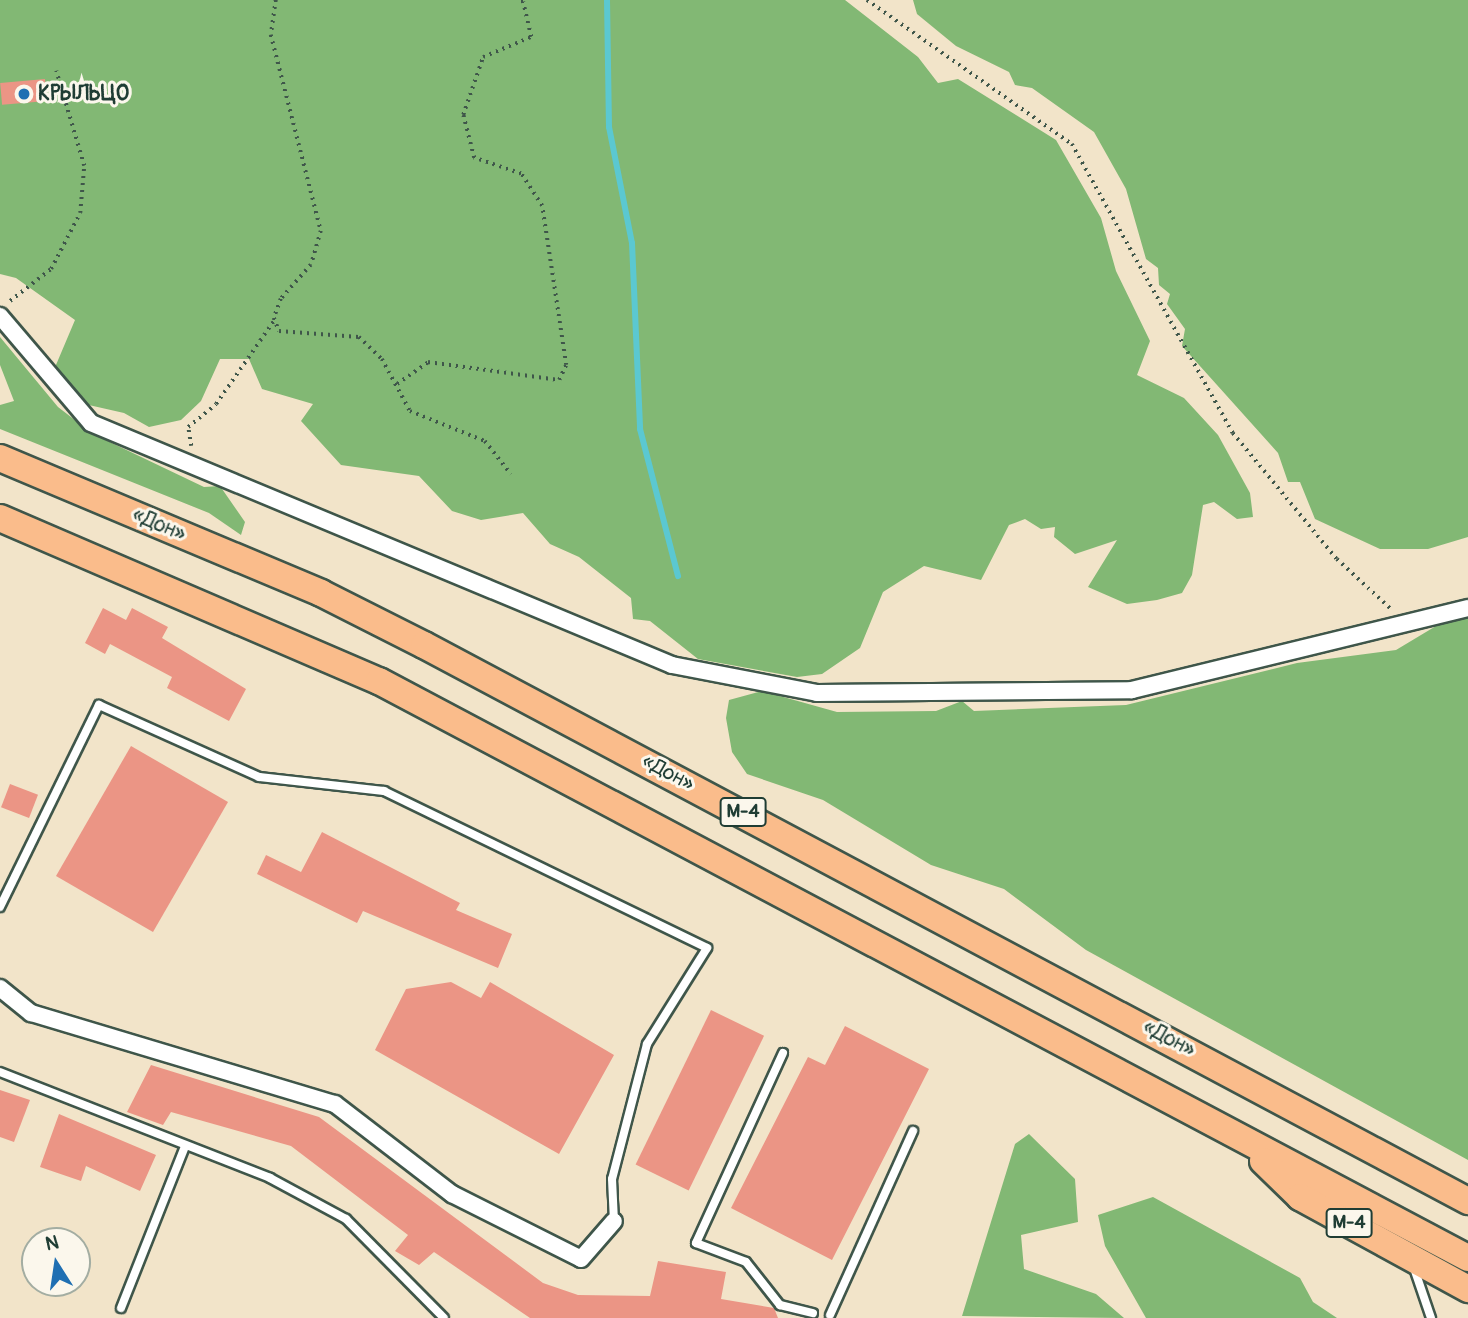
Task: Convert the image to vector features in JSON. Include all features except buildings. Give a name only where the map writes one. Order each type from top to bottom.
[{"type":"highway","name":"«Дон»","points":[[0,458],[321,593],[413,639],[1468,1200]]},
{"type":"highway","name":"М-4","points":[[0,518],[379,681],[1242,1141],[1468,1258]]},
{"type":"highway","name":"М-4","points":[[1242,1141],[1300,1196],[1468,1289]]},
{"type":"street","points":[[0,316],[91,423],[671,665],[817,693],[1132,690],[1409,626],[1468,608]]},
{"type":"street","points":[[0,988],[31,1013],[335,1104],[452,1194],[581,1259],[614,1221]]},
{"type":"lane","points":[[0,906],[99,705],[259,777],[384,791],[706,948],[647,1044],[612,1179],[614,1221]]},
{"type":"lane","points":[[783,1053],[696,1243],[746,1262],[780,1305],[813,1313]]},
{"type":"lane","points":[[0,1072],[270,1178],[346,1219],[444,1318]]},
{"type":"lane","points":[[830,1315],[913,1131]]},
{"type":"lane","points":[[121,1308],[186,1146]]},
{"type":"lane","points":[[1409,1255],[1432,1318]]},
{"type":"path","points":[[194,466],[188,427],[216,404],[275,319],[281,299],[311,265],[321,231],[271,35],[276,0]]},
{"type":"path","points":[[397,384],[428,362],[559,380],[566,366],[542,206],[521,174],[474,158],[463,115],[483,57],[531,37],[523,2],[516,0]]},
{"type":"path","points":[[867,0],[1072,144],[1233,433],[1337,559],[1409,626]]},
{"type":"path","points":[[0,308],[51,269],[80,213],[84,166],[56,71]]},
{"type":"path","points":[[275,319],[279,331],[359,337],[397,384],[410,411],[485,440],[511,474]]},
{"type":"green space","points":[[0,0],[845,0],[918,57],[938,83],[958,79],[1056,140],[1101,218],[1116,271],[1150,341],[1137,375],[1184,398],[1218,435],[1250,493],[1253,517],[1237,519],[1214,502],[1203,505],[1192,575],[1182,593],[1157,600],[1127,604],[1088,587],[1117,540],[1075,554],[1054,537],[1055,527],[1041,529],[1025,519],[1009,525],[981,580],[924,566],[883,592],[860,648],[822,674],[797,677],[698,659],[650,621],[633,619],[631,598],[579,557],[550,544],[523,513],[481,520],[452,511],[419,476],[341,465],[301,421],[313,404],[262,389],[249,359],[220,359],[201,401],[181,420],[149,427],[124,413],[80,403],[53,372],[75,320],[16,278],[0,274]]},
{"type":"green space","points":[[913,0],[1468,0],[1468,537],[1428,549],[1380,549],[1315,519],[1300,482],[1288,482],[1278,453],[1182,346],[1185,329],[1167,304],[1170,294],[1159,285],[1158,268],[1146,259],[1126,189],[1094,132],[1032,88],[1015,85],[1009,72],[956,46],[917,14]]},
{"type":"green space","points":[[0,337],[58,407],[93,434],[204,487],[220,486],[245,522],[241,535],[209,513],[0,429],[0,405],[14,401],[0,365]]},
{"type":"green space","points":[[1468,616],[1468,1160],[1086,950],[1004,889],[931,865],[823,800],[747,774],[732,752],[726,718],[729,700],[762,691],[837,712],[936,711],[962,701],[974,711],[1126,705],[1297,663],[1396,650],[1451,617]]},
{"type":"green space","points":[[1029,1134],[1075,1179],[1078,1222],[1021,1235],[1024,1269],[1096,1294],[1124,1318],[962,1316],[1015,1144]]},
{"type":"green space","points":[[1153,1197],[1300,1278],[1313,1302],[1337,1318],[1146,1318],[1105,1246],[1098,1215]]},
{"type":"waterway","points":[[607,0],[609,127],[632,243],[640,429],[678,576]]},
{"type":"place","name":"КРЫЛЬЦО","points":[[24,94]]}]
